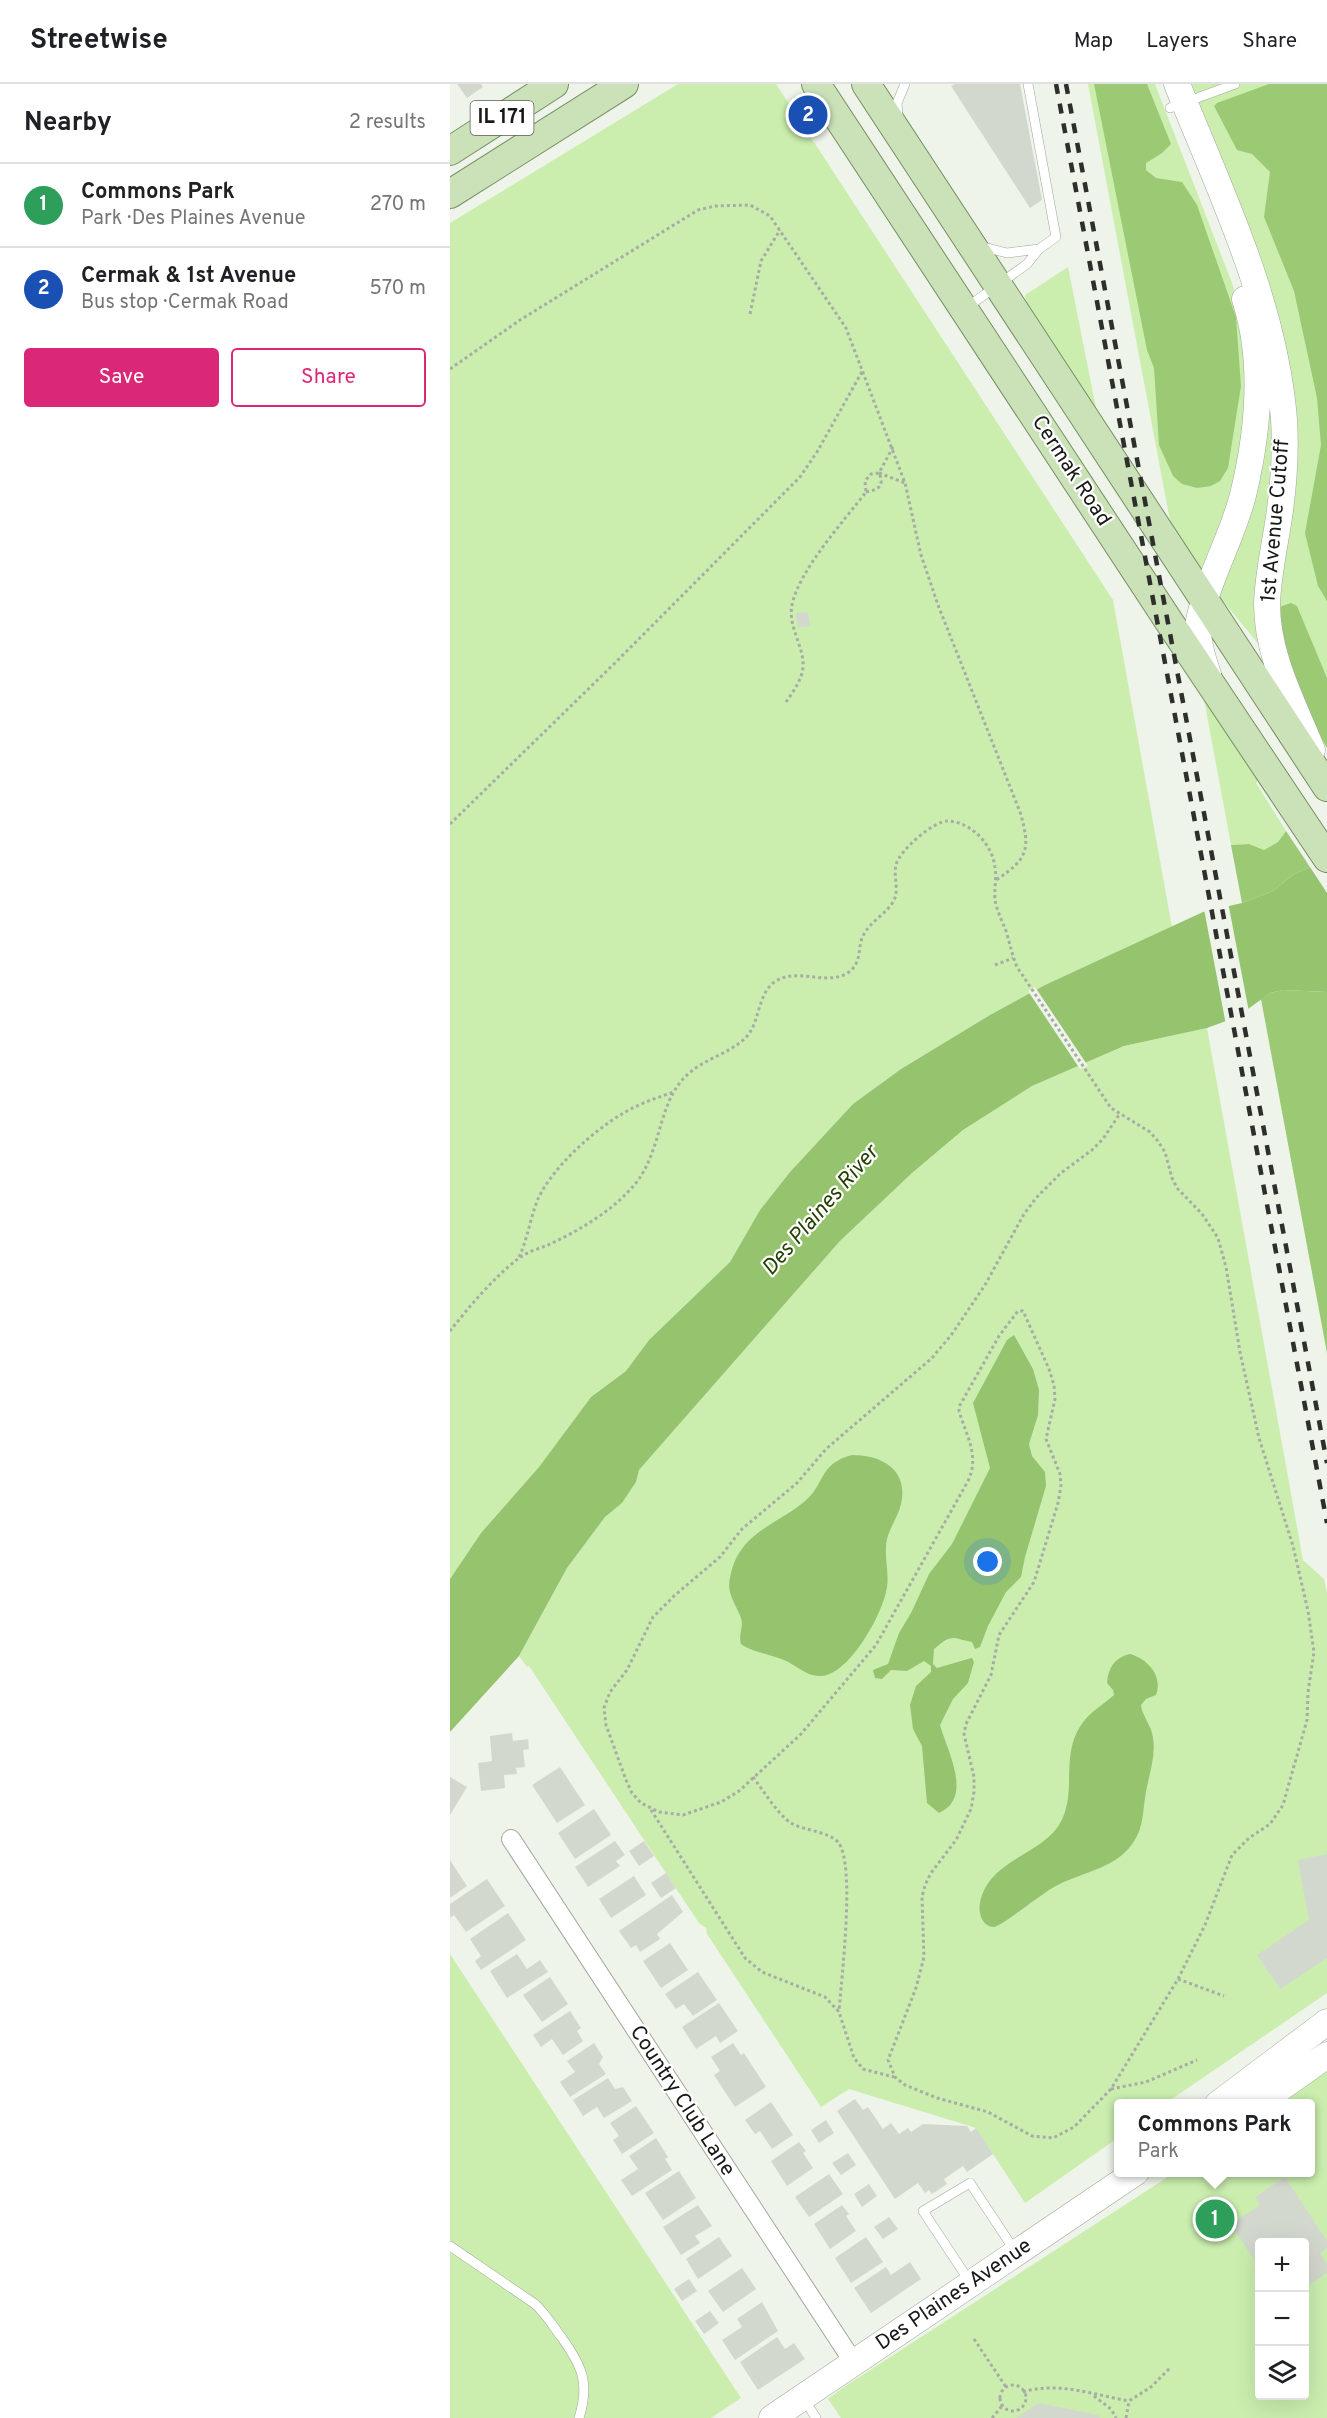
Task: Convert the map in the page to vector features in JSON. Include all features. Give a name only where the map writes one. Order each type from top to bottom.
[{"type":"main road","name":"IL 171","points":[[450,151],[554,84]]},
{"type":"main road","name":"IL 171","points":[[450,194],[624,84]]},
{"type":"main road","name":"Cermak Road","points":[[816,84],[1324,854]]},
{"type":"main road","name":"Cermak Road","points":[[866,84],[1327,787]]},
{"type":"main road","name":"1st Avenue Cutoff","points":[[1161,84],[1177,98],[1253,274],[1270,329],[1279,379],[1284,445],[1280,509],[1269,577],[1267,606],[1270,635],[1277,666],[1327,787]]},
{"type":"main road","name":"1st Avenue Cutoff","points":[[1177,98],[1239,280],[1253,332],[1257,366],[1255,419],[1243,495],[1204,602],[1198,628],[1199,648],[1211,684]]},
{"type":"main road","points":[[1223,2099],[1327,2022]]},
{"type":"main road","points":[[1264,2099],[1327,2055]]},
{"type":"main road","name":"Des Plaines Avenue","points":[[772,2418],[809,2408],[854,2363],[1129,2177]]},
{"type":"street","name":"Country Club Lane","points":[[511,1839],[854,2363]]},
{"type":"lane","points":[[900,136],[897,104],[905,84]]},
{"type":"lane","points":[[965,309],[1027,264],[1040,249],[1056,237],[1028,84]]},
{"type":"lane","points":[[1177,98],[1235,84]]},
{"type":"lane","points":[[970,244],[1007,253],[1040,249]]},
{"type":"lane","points":[[971,2283],[923,2211],[970,2184],[1017,2253]]},
{"type":"lane","points":[[450,2246],[535,2304],[546,2316],[574,2355],[583,2374],[585,2395],[579,2418]]},
{"type":"path","points":[[450,369],[520,320],[698,210],[716,206],[750,205],[770,216],[846,328],[905,483],[921,555],[938,605],[1024,828],[1024,856],[1015,867],[996,880]]},
{"type":"path","points":[[750,314],[761,261],[780,230]]},
{"type":"path","points":[[450,824],[616,662],[800,477],[817,452],[863,370]]},
{"type":"path","points":[[879,473],[893,447]]},
{"type":"path","points":[[786,702],[799,682],[803,664],[791,614],[796,591],[866,492],[876,490],[881,485],[882,478],[879,473]]},
{"type":"path","points":[[866,492],[865,481],[871,474],[879,473],[905,483]]},
{"type":"path","points":[[450,1331],[519,1257],[595,1220],[635,1184],[654,1153],[674,1092],[689,1073],[701,1063],[734,1047],[748,1035],[768,989],[775,982],[795,975],[837,977],[852,970],[860,956],[862,937],[893,902],[896,887],[895,870],[899,856],[930,828],[946,821],[964,825],[974,831],[993,855],[996,901],[1017,967],[1103,1097],[1119,1114],[1150,1131],[1157,1140],[1165,1152],[1177,1188],[1212,1227],[1221,1245],[1245,1380],[1259,1438],[1293,1546],[1308,1611],[1314,1652],[1305,1728],[1283,1805],[1270,1824],[1249,1838],[1232,1855],[1205,1925],[1178,1979],[1111,2089],[1074,2127],[1064,2134],[1043,2139],[1024,2132],[988,2112],[917,2091],[895,2078],[863,2069],[854,2058],[839,2012],[848,1888],[845,1859],[838,1843],[827,1836],[788,1822],[753,1777]]},
{"type":"path","points":[[995,964],[1013,958]]},
{"type":"path","points":[[519,1257],[529,1233],[538,1198],[561,1166],[609,1122],[642,1104],[674,1092]]},
{"type":"path","points":[[895,2078],[889,2066],[889,2054],[916,1988],[924,1957],[922,1897],[925,1885],[965,1823],[974,1792],[974,1777],[964,1734],[966,1724],[991,1675],[999,1635],[1034,1582],[1060,1494],[1060,1474],[1046,1439],[1056,1399],[1054,1385],[1023,1311],[1018,1311],[999,1336],[960,1405],[960,1416],[974,1456],[972,1473],[887,1629],[865,1660],[801,1734],[731,1797],[694,1813],[672,1814],[640,1803],[632,1793],[603,1717],[604,1708],[610,1692],[627,1670],[653,1617],[720,1557],[742,1529],[797,1483],[826,1449],[932,1359],[952,1335],[985,1285],[1035,1198],[1061,1173],[1103,1139],[1119,1114]]},
{"type":"path","points":[[650,1808],[745,1958],[762,1972],[825,1997],[839,2012]]},
{"type":"path","points":[[1178,1979],[1224,1996]]},
{"type":"path","points":[[1111,2089],[1146,2082],[1197,2060]]},
{"type":"path","points":[[974,2339],[1007,2387]]},
{"type":"path","points":[[1125,2418],[1129,2402],[1151,2387],[1170,2368]]},
{"type":"path","points":[[992,2418],[1002,2406],[1001,2394],[1007,2387],[1018,2387],[1023,2392],[1024,2404],[1018,2410],[1009,2411],[1002,2406]]},
{"type":"path","points":[[1023,2392],[1045,2387],[1129,2402]]},
{"type":"path","points":[[1093,2395],[1111,2409],[1116,2418]]},
{"type":"shaded area","points":[[678,84],[776,84],[1113,600],[1172,927],[1045,985],[990,1015],[901,1069],[853,1104],[790,1172],[760,1210],[730,1262],[649,1340],[626,1371],[591,1397],[539,1467],[481,1533],[450,1579],[450,223]]},
{"type":"shaded area","points":[[1088,84],[1155,84],[1232,283],[1244,323],[1248,430],[1227,510],[1202,571],[1171,526]]},
{"type":"shaded area","points":[[1094,84],[1147,84],[1171,144],[1146,163],[1146,170],[1156,178],[1182,182],[1197,205],[1236,317],[1241,386],[1228,468],[1220,481],[1211,486],[1197,488],[1182,484],[1173,476],[1159,445],[1154,368],[1147,350]]},
{"type":"shaded area","points":[[1185,84],[1327,84],[1327,748],[1277,638],[1290,436]]},
{"type":"shaded area","points":[[1269,84],[1327,84],[1327,601],[1318,586],[1305,533],[1321,445],[1317,398],[1294,291],[1264,217],[1270,172],[1252,154],[1237,150],[1214,106]]},
{"type":"shaded area","points":[[1068,267],[1098,418],[1027,304],[1025,295]]},
{"type":"shaded area","points":[[1264,411],[1275,411],[1261,647],[1218,595]]},
{"type":"shaded area","points":[[1291,603],[1297,606],[1327,678],[1327,748],[1301,703],[1275,613],[1282,606]]},
{"type":"shaded area","points":[[1203,694],[1259,779],[1256,783],[1286,831],[1278,842],[1264,850],[1249,844],[1231,845]]},
{"type":"shaded area","points":[[1286,831],[1310,867],[1293,875],[1273,891],[1242,903],[1231,845],[1249,844],[1264,850],[1278,842]]},
{"type":"shaded area","points":[[1283,990],[1327,992],[1327,1353],[1261,999],[1270,993]]},
{"type":"shaded area","points":[[1207,1028],[1303,1560],[1324,1579],[1327,1593],[1327,1993],[1172,2099],[1114,2099],[1114,2141],[1025,2203],[976,2128],[849,2089],[821,2107],[707,1934],[706,1928],[699,1923],[529,1666],[527,1667],[519,1656],[567,1568],[605,1517],[622,1503],[636,1482],[639,1470],[840,1241],[912,1173],[963,1130],[1032,1086],[1124,1046]]},
{"type":"shaded area","points":[[450,1954],[741,2398],[711,2418],[450,2418]]},
{"type":"shaded area","points":[[1327,2066],[1327,2418],[841,2418],[828,2399],[1168,2177],[1315,2177],[1315,2099],[1281,2099]]},
{"type":"water","name":"Des Plaines River","points":[[1310,867],[1327,867],[1327,992],[1283,990],[1270,993],[1237,1017],[1207,1028],[1124,1046],[1032,1086],[963,1130],[912,1173],[840,1241],[639,1470],[636,1482],[622,1503],[605,1517],[567,1568],[519,1656],[450,1732],[450,1579],[481,1533],[539,1467],[591,1397],[626,1371],[649,1340],[730,1262],[760,1210],[790,1172],[853,1104],[901,1069],[1045,985],[1203,912],[1242,903],[1273,891],[1293,875]]},
{"type":"water","points":[[1014,1335],[1033,1369],[1039,1390],[1038,1415],[1029,1444],[1032,1456],[1045,1472],[1046,1486],[1021,1577],[1006,1592],[980,1647],[975,1649],[972,1642],[952,1638],[934,1649],[933,1664],[937,1668],[972,1658],[974,1662],[968,1683],[953,1699],[940,1725],[952,1760],[957,1785],[955,1796],[949,1806],[939,1813],[927,1803],[922,1746],[913,1729],[910,1705],[916,1686],[931,1672],[931,1666],[924,1661],[907,1671],[891,1670],[882,1679],[875,1678],[873,1670],[888,1664],[899,1633],[929,1574],[952,1544],[990,1468],[973,1403],[1007,1340]]},
{"type":"water","points":[[852,1455],[882,1461],[897,1473],[901,1482],[901,1504],[887,1541],[887,1586],[878,1615],[862,1643],[842,1666],[832,1673],[816,1676],[784,1660],[741,1644],[742,1621],[729,1589],[730,1580],[737,1556],[752,1537],[804,1502],[833,1464]]},
{"type":"water","points":[[1130,1654],[1148,1664],[1156,1675],[1158,1688],[1156,1695],[1146,1699],[1141,1705],[1152,1734],[1154,1752],[1137,1836],[1121,1856],[1111,1862],[1054,1887],[998,1926],[986,1925],[980,1911],[985,1889],[1003,1868],[1039,1844],[1059,1825],[1068,1800],[1070,1760],[1076,1734],[1087,1717],[1114,1695],[1107,1683],[1109,1673],[1116,1661]]},
{"type":"pier","points":[[1308,864],[1327,864],[1327,893]]},
{"type":"pier","points":[[1228,902],[1249,1012],[1226,1025],[1204,909]]},
{"type":"pier","points":[[1035,987],[1088,1066],[1080,1069],[1028,991]]},
{"type":"building","points":[[457,84],[481,84],[483,87],[467,98]]},
{"type":"building","points":[[955,84],[1020,84],[1042,200],[1030,208],[951,86]]},
{"type":"building","points":[[808,612],[810,626],[798,627],[796,613]]},
{"type":"building","points":[[512,1733],[513,1741],[528,1739],[529,1749],[523,1750],[525,1767],[516,1768],[517,1774],[504,1775],[505,1788],[481,1791],[478,1763],[492,1761],[490,1736]]},
{"type":"building","points":[[560,1767],[585,1805],[557,1823],[532,1785]]},
{"type":"building","points":[[450,1777],[467,1787],[450,1815]]},
{"type":"building","points":[[594,1809],[611,1835],[575,1859],[558,1833]]},
{"type":"building","points":[[615,1841],[625,1855],[616,1861],[620,1866],[588,1887],[575,1867]]},
{"type":"building","points":[[644,1841],[654,1856],[639,1866],[629,1851]]},
{"type":"building","points":[[1327,1854],[1327,1958],[1280,1989],[1257,1955],[1309,1920],[1298,1860]]},
{"type":"building","points":[[450,1860],[467,1886],[450,1898]]},
{"type":"building","points":[[666,1873],[676,1888],[661,1898],[651,1883]]},
{"type":"building","points":[[634,1876],[646,1895],[611,1918],[599,1899]]},
{"type":"building","points":[[487,1879],[505,1906],[466,1932],[454,1915],[450,1918],[450,1904]]},
{"type":"building","points":[[672,1895],[683,1912],[657,1934],[660,1939],[640,1952],[636,1945],[631,1948],[619,1931]]},
{"type":"building","points":[[508,1913],[526,1940],[481,1970],[475,1961],[481,1956],[470,1939]]},
{"type":"building","points":[[670,1943],[688,1970],[661,1988],[643,1961]]},
{"type":"building","points":[[517,1954],[527,1969],[540,1960],[548,1972],[507,1998],[490,1971]]},
{"type":"building","points":[[698,1972],[717,2000],[693,2016],[684,2004],[676,2009],[665,1994]]},
{"type":"building","points":[[550,1977],[568,2004],[542,2022],[523,1995]]},
{"type":"building","points":[[719,2003],[738,2031],[720,2043],[716,2036],[696,2049],[682,2027]]},
{"type":"building","points":[[570,2011],[581,2028],[577,2031],[583,2041],[563,2055],[552,2039],[541,2047],[533,2035]]},
{"type":"building","points":[[594,2043],[603,2057],[599,2064],[606,2074],[570,2097],[560,2082],[575,2072],[567,2061]]},
{"type":"building","points":[[733,2043],[741,2055],[744,2053],[766,2087],[735,2107],[714,2075],[720,2071],[711,2057]]},
{"type":"building","points":[[608,2078],[615,2089],[623,2087],[632,2101],[604,2118],[597,2107],[583,2116],[573,2100]]},
{"type":"building","points":[[855,2099],[863,2110],[868,2107],[883,2129],[891,2123],[899,2134],[908,2128],[911,2132],[923,2124],[967,2126],[971,2132],[976,2128],[993,2154],[967,2172],[963,2166],[944,2179],[947,2184],[932,2194],[929,2190],[925,2193],[918,2183],[895,2199],[837,2111]]},
{"type":"building","points":[[771,2102],[793,2135],[772,2149],[760,2131],[755,2134],[745,2120]]},
{"type":"building","points":[[636,2106],[654,2133],[622,2154],[613,2140],[619,2136],[610,2123]]},
{"type":"building","points":[[826,2120],[834,2133],[819,2143],[811,2130]]},
{"type":"building","points":[[656,2138],[668,2157],[665,2159],[672,2170],[632,2196],[621,2180],[638,2169],[629,2156]]},
{"type":"building","points":[[799,2142],[806,2151],[803,2153],[813,2168],[787,2186],[771,2161]]},
{"type":"building","points":[[848,2153],[856,2165],[841,2175],[832,2163]]},
{"type":"building","points":[[679,2171],[696,2198],[663,2220],[645,2193]]},
{"type":"building","points":[[829,2174],[843,2194],[809,2217],[795,2197]]},
{"type":"building","points":[[1285,2177],[1327,2241],[1327,2248],[1320,2253],[1327,2264],[1327,2273],[1309,2285],[1309,2238],[1255,2238],[1255,2261],[1230,2224],[1260,2205],[1255,2197]]},
{"type":"building","points":[[869,2184],[877,2196],[862,2207],[854,2194]]},
{"type":"building","points":[[698,2205],[712,2226],[695,2236],[700,2243],[681,2255],[663,2227]]},
{"type":"building","points":[[842,2205],[849,2214],[846,2216],[856,2231],[830,2249],[814,2224]]},
{"type":"building","points":[[889,2217],[898,2229],[883,2239],[874,2227]]},
{"type":"building","points":[[719,2237],[732,2256],[698,2279],[686,2259]]},
{"type":"building","points":[[866,2237],[883,2262],[851,2283],[835,2258]]},
{"type":"building","points":[[910,2262],[921,2279],[871,2313],[854,2288],[886,2267],[891,2275]]},
{"type":"building","points":[[742,2268],[756,2289],[723,2312],[708,2291]]},
{"type":"building","points":[[689,2279],[697,2291],[682,2301],[674,2289]]},
{"type":"building","points":[[762,2302],[778,2331],[735,2360],[722,2340],[742,2327],[737,2319]]},
{"type":"building","points":[[710,2311],[719,2323],[704,2334],[695,2321]]},
{"type":"building","points":[[777,2337],[785,2349],[794,2343],[805,2359],[758,2390],[740,2362]]},
{"type":"building","points":[[1038,2403],[1098,2415],[1100,2418],[1016,2418]]},
{"type":"railway","points":[[1056,84],[1327,1523]]},
{"type":"railway","points":[[1066,84],[1327,1463]]},
{"type":"place","name":"Cermak & 1st Avenue","points":[[808,115]]},
{"type":"place","name":"Commons Park","points":[[1215,2219]]}]
